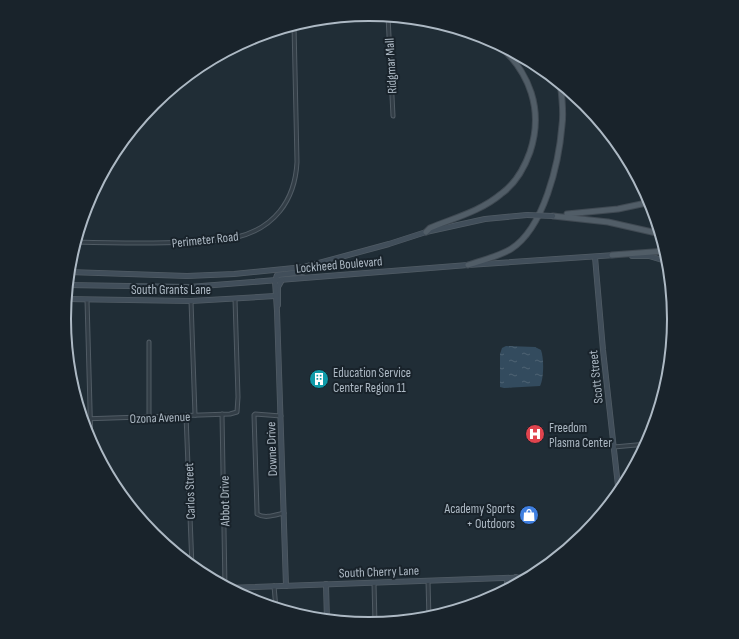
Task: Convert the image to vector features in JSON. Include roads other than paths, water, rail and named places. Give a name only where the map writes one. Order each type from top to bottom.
[{"type":"main road","points":[[426,232],[430,228],[481,207],[502,194],[518,176],[528,158],[536,127],[535,110],[531,91],[526,80],[509,56]]},
{"type":"main road","points":[[468,265],[511,249],[528,234],[538,220],[546,199],[559,150],[563,106],[561,91]]},
{"type":"main road","points":[[553,216],[618,209],[644,203]]},
{"type":"main road","points":[[553,216],[608,222],[655,233]]},
{"type":"main road","points":[[612,255],[660,251]]},
{"type":"street","name":"Ridgmar Mall","points":[[388,22],[393,116]]},
{"type":"street","name":"Perimeter Road","points":[[81,242],[148,244],[233,238],[257,230],[275,217],[288,199],[294,186],[296,173],[294,31]]},
{"type":"street","name":"Lockheed Boulevard","points":[[75,272],[187,276],[234,274],[309,266],[426,232],[485,219],[527,215],[553,216]]},
{"type":"street","name":"Lockheed Boulevard","points":[[74,285],[189,288],[468,265],[612,255],[649,256],[662,260]]},
{"type":"street","name":"Scott Street","points":[[595,257],[603,350],[618,485]]},
{"type":"street","points":[[275,281],[277,275],[303,272],[309,266]]},
{"type":"street","name":"Downe Drive","points":[[282,280],[278,287],[277,311],[286,586]]},
{"type":"street","name":"Downe Drive","points":[[275,281],[277,311]]},
{"type":"street","name":"South Grants Lane","points":[[72,299],[191,301],[275,296]]},
{"type":"street","name":"Ozona Avenue","points":[[90,419],[186,416],[237,412],[236,299]]},
{"type":"street","points":[[87,300],[90,424]]},
{"type":"street","points":[[191,301],[195,415]]},
{"type":"street","points":[[149,342],[149,417]]},
{"type":"street","name":"Abbot Drive","points":[[222,414],[226,581]]},
{"type":"street","points":[[281,416],[256,414],[254,417],[257,512],[261,516],[266,517],[284,513]]},
{"type":"street","name":"Carlos Street","points":[[186,416],[192,559]]},
{"type":"street","points":[[614,446],[640,444]]},
{"type":"street","name":"South Cherry Lane","points":[[238,587],[521,577]]},
{"type":"street","points":[[507,578],[507,584]]},
{"type":"street","points":[[428,581],[429,612]]},
{"type":"street","points":[[374,583],[375,618]]},
{"type":"street","points":[[326,584],[326,614]]},
{"type":"street","points":[[274,586],[275,602]]},
{"type":"water","points":[[506,346],[535,347],[541,350],[543,368],[540,386],[500,387],[500,354],[502,348]]},
{"type":"place","name":"Education Service Center Region 11","points":[[319,379]]},
{"type":"place","name":"Freedom Plasma Center","points":[[535,434]]},
{"type":"place","name":"Academy Sports + Outdoors","points":[[529,515]]}]
